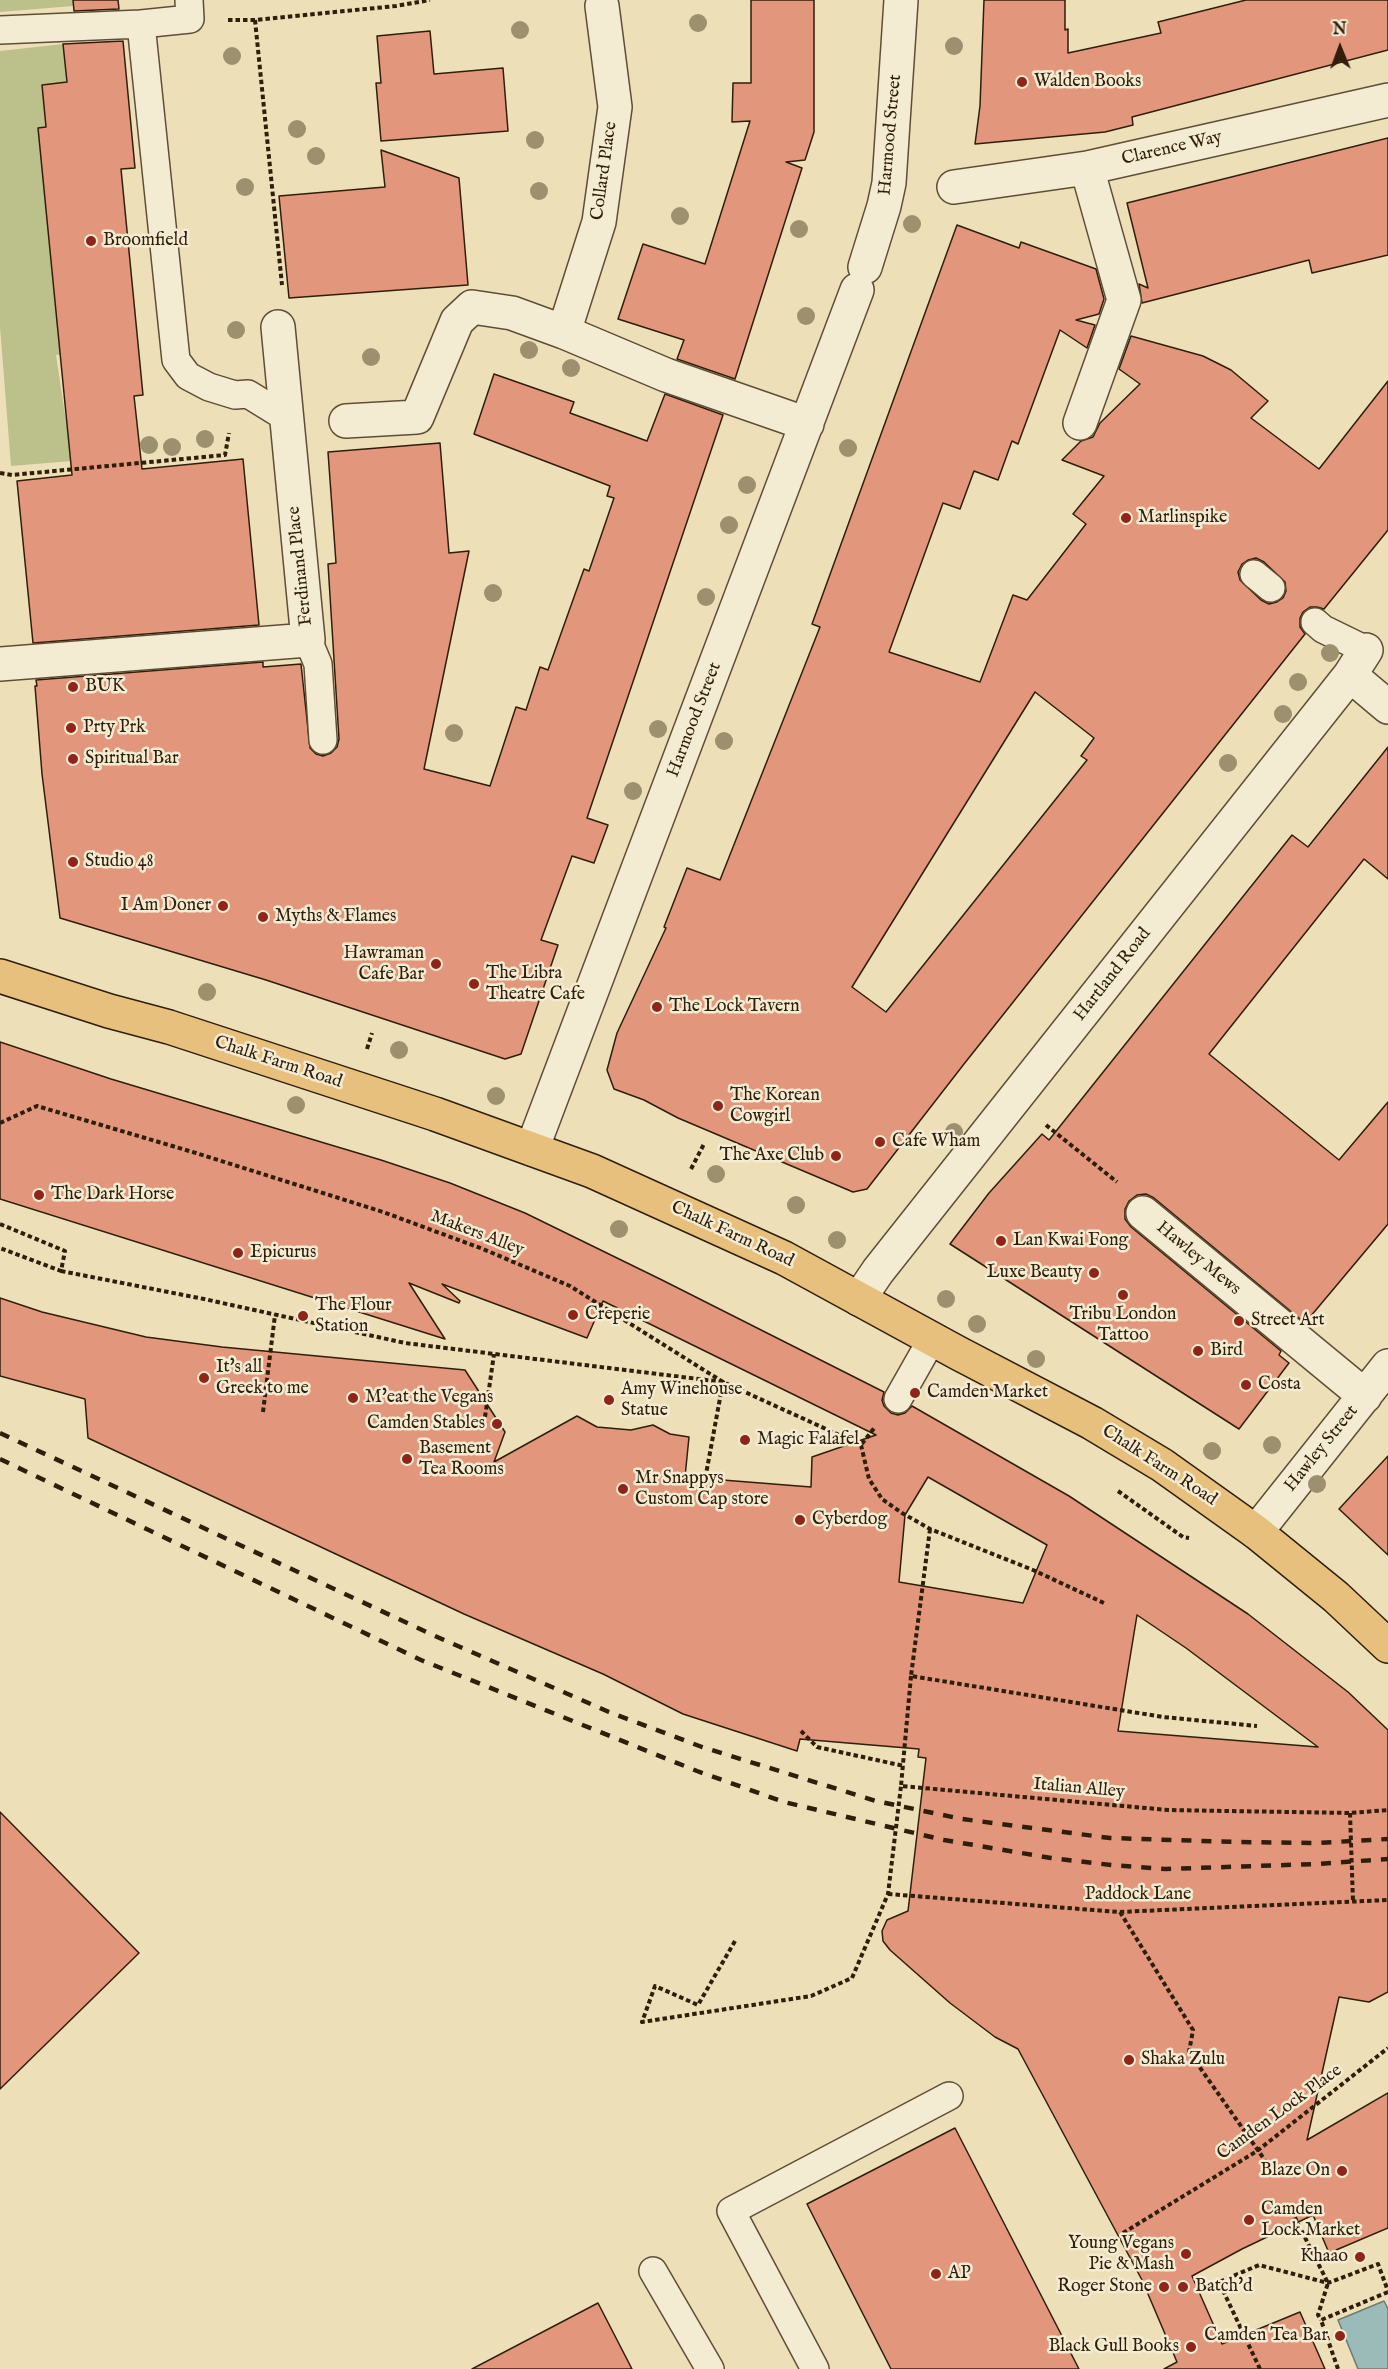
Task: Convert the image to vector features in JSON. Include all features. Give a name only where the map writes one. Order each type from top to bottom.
[{"type":"main road","name":"Chalk Farm Road","points":[[0,976],[328,1078],[532,1149],[592,1171],[753,1244],[1092,1423],[1162,1465],[1256,1532],[1335,1597],[1388,1646]]},
{"type":"street","name":"Harmood Street","points":[[532,1149],[861,278],[889,183],[902,0]]},
{"type":"street","name":"Collard Place","points":[[564,332],[599,222],[615,107],[602,6]]},
{"type":"street","name":"Clarence Way","points":[[954,187],[1087,168],[1388,100]]},
{"type":"street","points":[[1080,423],[1124,300],[1087,168]]},
{"type":"street","points":[[346,421],[417,417],[457,321],[472,307],[513,313],[666,375],[807,424]]},
{"type":"street","name":"Ferdinand Place","points":[[0,664],[308,640],[278,327]]},
{"type":"street","points":[[1358,663],[1388,708]]},
{"type":"street","name":"Hartland Road","points":[[859,1299],[878,1271],[1358,663]]},
{"type":"street","name":"Hawley Mews","points":[[1143,1213],[1365,1396]]},
{"type":"street","name":"Hawley Street","points":[[1256,1532],[1388,1366]]},
{"type":"lane","points":[[0,30],[141,24],[190,10]]},
{"type":"lane","points":[[141,24],[176,360],[188,376],[209,387],[235,395],[248,394],[287,417]]},
{"type":"lane","points":[[1315,622],[1358,663]]},
{"type":"lane","points":[[308,640],[318,664],[323,740]]},
{"type":"lane","points":[[898,1399],[932,1339]]},
{"type":"lane","points":[[815,2369],[731,2211],[949,2096]]},
{"type":"lane","points":[[653,2271],[710,2369]]},
{"type":"path","points":[[190,10],[255,20],[430,0]]},
{"type":"path","points":[[255,20],[284,298],[278,327]]},
{"type":"path","points":[[0,473],[12,475],[225,455],[235,395]]},
{"type":"path","points":[[367,1049],[372,1033]]},
{"type":"path","points":[[1014,1100],[1141,1202],[1143,1213]]},
{"type":"path","name":"Makers Alley","points":[[0,1123],[37,1106],[383,1212],[483,1249],[570,1286],[723,1382],[861,1445]]},
{"type":"path","points":[[691,1169],[704,1144]]},
{"type":"path","points":[[0,1224],[65,1251],[61,1271]]},
{"type":"path","points":[[0,1248],[61,1271],[405,1343],[723,1382],[702,1496]]},
{"type":"path","points":[[263,1412],[275,1315]]},
{"type":"path","points":[[485,1417],[494,1353]]},
{"type":"path","points":[[898,1399],[861,1445],[869,1479],[882,1499],[930,1529],[1033,1570],[1104,1603]]},
{"type":"path","points":[[735,1941],[699,2005],[655,1986],[642,2022],[811,1996],[852,1978],[888,1894],[902,1786],[911,1676],[930,1529]]},
{"type":"path","points":[[911,1676],[1163,1717],[1257,1726]]},
{"type":"path","points":[[801,1731],[817,1747],[904,1766]]},
{"type":"path","name":"Italian Alley","points":[[902,1786],[1168,1810],[1350,1814],[1388,1810]]},
{"type":"path","points":[[1350,1814],[1353,1901]]},
{"type":"path","name":"Paddock Lane","points":[[888,1894],[1119,1912],[1388,1900]]},
{"type":"path","points":[[1119,1912],[1193,2030],[1189,2052],[1269,2166]]},
{"type":"path","name":"Camden Lock Place","points":[[1123,2233],[1257,2151],[1388,2048]]},
{"type":"path","points":[[1288,2204],[1328,2283],[1318,2315],[1338,2369]]},
{"type":"path","points":[[1260,2369],[1219,2282],[1259,2265],[1328,2283],[1378,2264],[1388,2291],[1321,2320]]},
{"type":"green space","points":[[0,0],[73,0],[73,6],[0,12]]},
{"type":"green space","points":[[63,44],[67,82],[42,85],[46,127],[38,129],[45,197],[69,354],[56,355],[72,461],[11,466],[0,327],[0,51]]},
{"type":"water","points":[[1384,2301],[1388,2309],[1388,2369],[1358,2369],[1338,2320]]},
{"type":"building","points":[[73,0],[118,0],[119,9],[74,11]]},
{"type":"building","points":[[751,0],[814,0],[814,132],[805,160],[786,162],[802,168],[735,379],[677,359],[684,340],[618,319],[643,244],[705,264],[750,121],[732,122],[733,83],[751,83]]},
{"type":"building","points":[[984,0],[1065,0],[1068,53],[1161,33],[1158,22],[1246,0],[1388,0],[1388,50],[1132,117],[1133,125],[1105,132],[975,144],[980,106]]},
{"type":"building","points":[[430,31],[434,74],[503,68],[508,131],[381,141],[376,83],[381,83],[377,36]]},
{"type":"building","points":[[123,41],[135,168],[121,169],[143,395],[134,396],[142,469],[243,459],[259,625],[33,643],[17,481],[72,475],[38,128],[46,127],[42,85],[67,82],[63,44]]},
{"type":"building","points":[[1388,138],[1388,255],[1312,273],[1309,260],[1142,303],[1139,284],[1148,288],[1127,203]]},
{"type":"building","points":[[381,150],[459,178],[468,285],[289,298],[279,196],[385,187]]},
{"type":"building","points":[[957,225],[1019,248],[1021,242],[1096,269],[1104,299],[1099,314],[1076,320],[1095,325],[1087,348],[1060,330],[1018,444],[1012,441],[998,480],[974,471],[960,509],[943,503],[889,652],[980,682],[1013,595],[1027,600],[1086,524],[1073,514],[1104,476],[1062,460],[1081,441],[1093,437],[1100,423],[1140,384],[1119,369],[1131,336],[1203,356],[1231,370],[1268,401],[1251,418],[1319,469],[1388,381],[1388,530],[1324,609],[1310,607],[1303,612],[1300,627],[1305,634],[867,1189],[853,1192],[614,1089],[607,1070],[617,1033],[666,928],[664,927],[687,868],[720,880],[820,627],[812,624]],"holes":[[[1256,558],[1264,562],[1285,582],[1286,591],[1283,598],[1277,602],[1269,604],[1261,600],[1240,580],[1238,572],[1242,564]],[[1035,692],[1094,738],[1081,756],[1087,760],[886,1012],[852,987]]]},
{"type":"building","points":[[494,374],[574,402],[570,413],[647,441],[665,394],[723,415],[587,818],[608,825],[594,863],[572,856],[541,940],[558,945],[521,1054],[505,1059],[266,980],[60,918],[42,774],[36,680],[263,662],[263,667],[301,664],[310,748],[316,754],[323,756],[331,753],[337,747],[339,739],[328,564],[336,563],[328,452],[440,443],[449,553],[469,551],[424,769],[490,786],[516,707],[526,710],[540,667],[548,670],[584,569],[589,571],[614,498],[607,496],[610,486],[474,434]]},
{"type":"building","points":[[1388,747],[1388,879],[1364,859],[1209,1054],[1339,1160],[1388,1102],[1388,1224],[1305,1323],[1154,1198],[1146,1194],[1137,1195],[1129,1201],[1125,1209],[1125,1219],[1131,1227],[1281,1351],[1279,1355],[1289,1363],[1239,1429],[950,1244],[989,1193],[1042,1134],[1049,1140],[1292,835],[1308,847]]},
{"type":"building","name":"Camden Stables","points":[[0,1042],[111,1079],[450,1183],[525,1213],[884,1392],[882,1400],[884,1406],[891,1413],[898,1415],[905,1413],[912,1406],[1069,1496],[1248,1614],[1348,1692],[1388,1730],[1388,1992],[1369,2002],[1339,1997],[1307,2140],[1388,2093],[1388,2228],[1329,2253],[1313,2215],[1192,2276],[1222,2344],[1300,2312],[1325,2369],[1164,2369],[1177,2362],[1142,2280],[1018,2049],[995,2037],[950,2003],[890,1950],[883,1941],[882,1931],[887,1920],[908,1911],[926,1758],[918,1757],[919,1749],[800,1739],[797,1751],[683,1714],[603,1674],[464,1614],[88,1438],[85,1399],[0,1376],[0,1298],[42,1312],[146,1337],[222,1347],[465,1370],[505,1432],[494,1462],[577,1416],[597,1427],[631,1430],[653,1425],[670,1434],[689,1437],[685,1477],[811,1487],[812,1457],[876,1435],[603,1301],[587,1338],[442,1284],[460,1301],[459,1303],[409,1283],[445,1339],[0,1199]],"holes":[[[928,1477],[1047,1545],[1023,1603],[899,1582],[905,1515]],[[1137,1615],[1186,1648],[1318,1747],[1118,1731]]]},
{"type":"building","points":[[1388,1456],[1388,1555],[1339,1509]]},
{"type":"building","points":[[0,1812],[139,1953],[0,2089]]},
{"type":"building","name":"AP","points":[[955,2128],[1079,2369],[891,2369],[807,2204]]},
{"type":"building","points":[[598,2303],[632,2369],[472,2369]]},
{"type":"railway","points":[[0,1433],[435,1636],[609,1712],[702,1747],[876,1801],[962,1819],[1110,1838],[1317,1843],[1388,1839]]},
{"type":"railway","points":[[0,1459],[421,1660],[697,1771],[784,1802],[944,1840],[1051,1858],[1111,1865],[1166,1869],[1388,1859]]},
{"type":"place","name":"Walden Books","points":[[1022,82]]},
{"type":"place","name":"Broomfield","points":[[91,241]]},
{"type":"place","name":"Marlinspike","points":[[1126,518]]},
{"type":"place","name":"BUK","points":[[73,687]]},
{"type":"place","name":"Prty Prk","points":[[71,728]]},
{"type":"place","name":"Spiritual Bar","points":[[73,759]]},
{"type":"place","name":"Studio 48","points":[[73,862]]},
{"type":"place","name":"I Am Doner","points":[[223,906]]},
{"type":"place","name":"Myths & Flames","points":[[263,917]]},
{"type":"place","name":"Hawraman Cafe Bar","points":[[436,964]]},
{"type":"place","name":"The Libra Theatre Cafe","points":[[474,984]]},
{"type":"place","name":"The Lock Tavern","points":[[657,1007]]},
{"type":"place","name":"The Korean Cowgirl","points":[[718,1106]]},
{"type":"place","name":"Cafe Wham","points":[[880,1142]]},
{"type":"place","name":"The Axe Club","points":[[836,1156]]},
{"type":"place","name":"The Dark Horse","points":[[39,1195]]},
{"type":"place","name":"Lan Kwai Fong","points":[[1001,1241]]},
{"type":"place","name":"Epicurus","points":[[238,1253]]},
{"type":"place","name":"Luxe Beauty","points":[[1094,1273]]},
{"type":"place","name":"Tribu London Tattoo","points":[[1123,1295]]},
{"type":"place","name":"Creperie","points":[[573,1315]]},
{"type":"place","name":"The Flour Station","points":[[303,1316]]},
{"type":"place","name":"Street Art","points":[[1239,1321]]},
{"type":"place","name":"Bird","points":[[1198,1351]]},
{"type":"place","name":"It's all Greek to me","points":[[204,1378]]},
{"type":"place","name":"Costa","points":[[1246,1385]]},
{"type":"place","name":"Camden Market","points":[[915,1393]]},
{"type":"place","name":"M'eat the Vegans","points":[[353,1398]]},
{"type":"place","name":"Amy Winehouse Statue","points":[[609,1400]]},
{"type":"place","name":"Camden Stables","points":[[497,1424]]},
{"type":"place","name":"Magic Falafel","points":[[745,1440]]},
{"type":"place","name":"Basement Tea Rooms","points":[[407,1459]]},
{"type":"place","name":"Mr Snappys Custom Cap store","points":[[623,1489]]},
{"type":"place","name":"Cyberdog","points":[[800,1520]]},
{"type":"place","name":"Shaka Zulu","points":[[1129,2060]]},
{"type":"place","name":"Blaze On","points":[[1342,2171]]},
{"type":"place","name":"Camden Lock Market","points":[[1249,2220]]},
{"type":"place","name":"Young Vegans Pie & Mash","points":[[1186,2254]]},
{"type":"place","name":"Khaao","points":[[1360,2257]]},
{"type":"place","name":"AP","points":[[936,2274]]},
{"type":"place","name":"Roger Stone","points":[[1164,2287]]},
{"type":"place","name":"Batch'd","points":[[1183,2287]]},
{"type":"place","name":"Camden Tea Bar","points":[[1340,2336]]},
{"type":"place","name":"Black Gull Books","points":[[1191,2347]]}]
